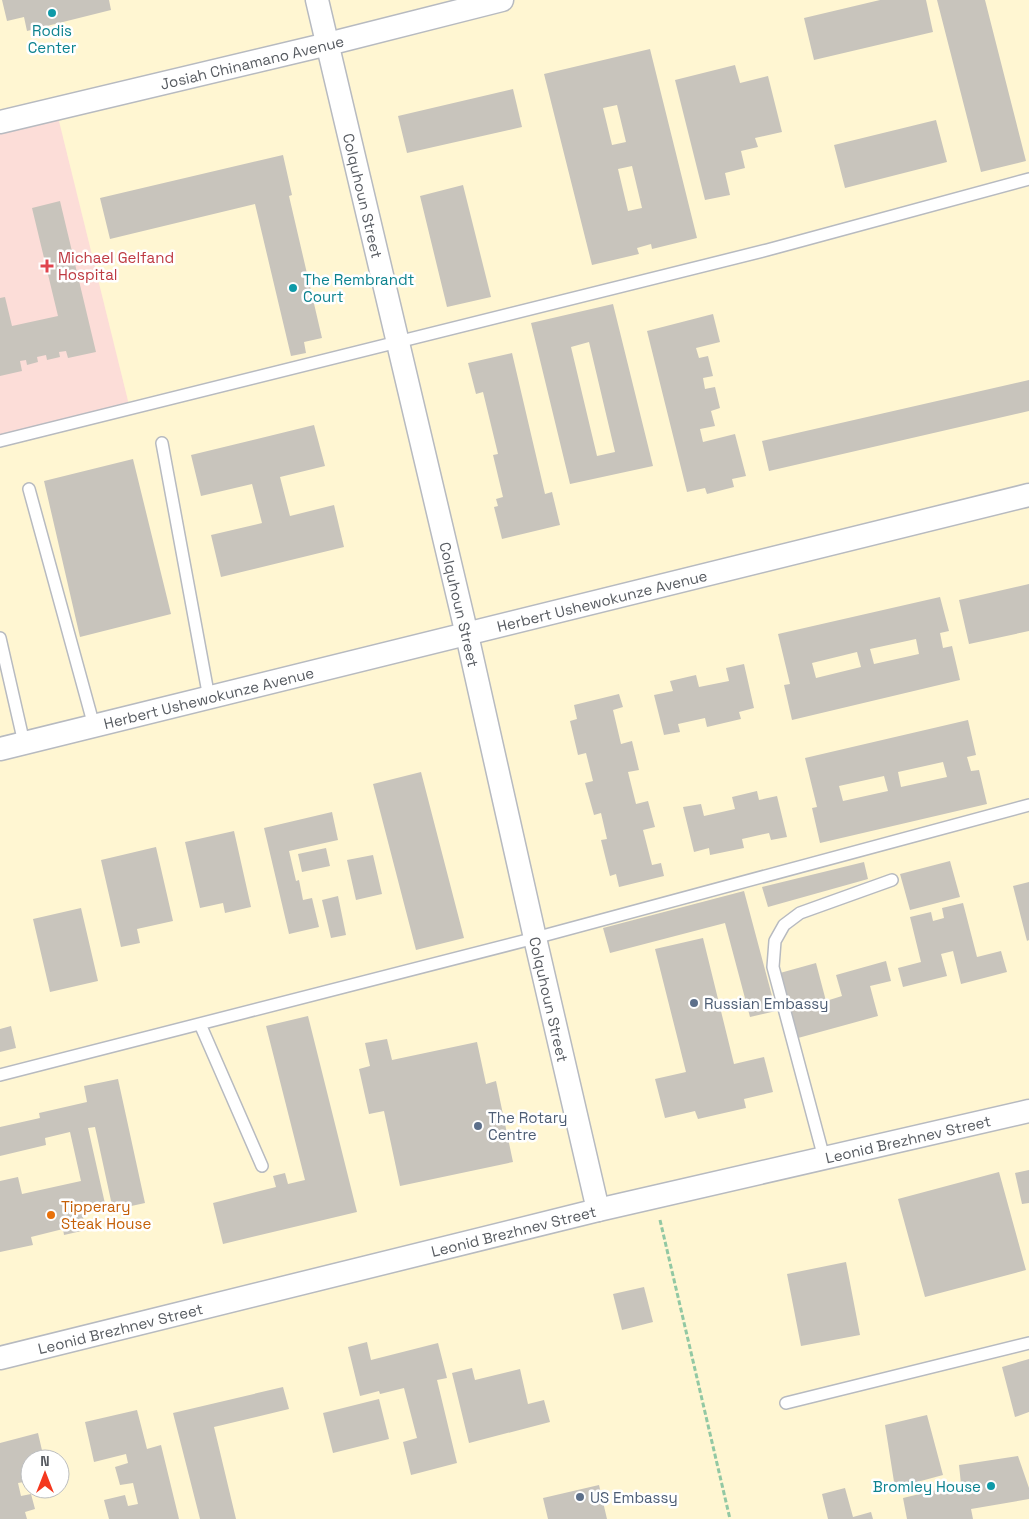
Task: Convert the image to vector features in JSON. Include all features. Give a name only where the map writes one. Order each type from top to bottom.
[{"type":"street","name":"Colquhoun Street","points":[[317,0],[467,635],[598,1210]]},
{"type":"street","name":"Josiah Chinamano Avenue","points":[[0,122],[328,44],[502,0]]},
{"type":"street","name":"Herbert Ushewokunze Avenue","points":[[0,749],[1029,495]]},
{"type":"street","name":"Leonid Brezhnev Street","points":[[0,1358],[598,1210],[1029,1111]]},
{"type":"lane","points":[[0,441],[767,250],[1029,179]]},
{"type":"lane","points":[[162,443],[209,698]]},
{"type":"lane","points":[[29,489],[94,726]]},
{"type":"lane","points":[[0,638],[3,665],[24,743]]},
{"type":"lane","points":[[0,1075],[535,938],[1029,805]]},
{"type":"lane","points":[[824,1158],[773,967],[775,941],[784,925],[800,913],[892,880]]},
{"type":"lane","points":[[200,1024],[262,1166]]},
{"type":"lane","points":[[786,1403],[1029,1342]]},
{"type":"path","points":[[655,1197],[730,1519]]},
{"type":"shaded area","points":[[0,0],[1029,0],[1029,1519],[0,1519]]},
{"type":"shaded area","name":"Michael Gelfand Hospital","points":[[56,109],[130,409],[0,441],[0,123]]},
{"type":"building","name":"Rodis Center","points":[[2,0],[109,0],[111,10],[27,31],[24,17],[7,21]]},
{"type":"building","points":[[880,0],[926,0],[933,32],[814,60],[804,18]]},
{"type":"building","points":[[937,0],[985,0],[1026,161],[981,172]]},
{"type":"building","points":[[650,49],[697,238],[652,249],[651,244],[637,248],[639,254],[592,265],[544,74]],"holes":[[[617,105],[626,142],[612,145],[603,108]],[[632,166],[642,208],[628,211],[618,169]]]},
{"type":"building","points":[[735,65],[740,83],[768,76],[782,132],[755,138],[758,147],[741,151],[745,168],[725,173],[730,195],[705,200],[675,80]]},
{"type":"building","points":[[513,89],[522,127],[407,153],[398,116]]},
{"type":"building","points":[[936,120],[947,162],[845,188],[834,145]]},
{"type":"building","name":"The Rembrandt Court","points":[[283,155],[292,195],[289,196],[322,338],[304,342],[306,353],[291,356],[255,204],[110,239],[100,198]]},
{"type":"building","points":[[463,185],[491,297],[447,307],[420,196]]},
{"type":"building","points":[[60,201],[96,352],[68,358],[66,351],[59,352],[60,357],[47,360],[46,355],[37,357],[38,362],[27,365],[26,360],[20,361],[22,371],[0,376],[0,298],[5,297],[12,326],[58,316],[32,208]]},
{"type":"building","points":[[613,304],[653,466],[570,484],[531,323]],"holes":[[[589,342],[615,452],[597,456],[571,347]]]},
{"type":"building","points":[[713,314],[720,342],[696,348],[699,358],[708,356],[713,376],[703,378],[705,389],[715,387],[720,408],[711,411],[715,426],[700,429],[703,442],[735,434],[746,476],[732,479],[734,487],[707,494],[705,488],[687,492],[647,331]]},
{"type":"building","points":[[512,353],[545,494],[552,492],[560,525],[502,539],[494,507],[498,506],[496,499],[503,497],[493,455],[498,454],[483,392],[476,394],[468,363]]},
{"type":"building","points":[[1029,380],[1029,411],[769,471],[762,441]]},
{"type":"building","points":[[314,425],[325,466],[280,477],[290,516],[334,505],[344,547],[221,577],[211,535],[262,523],[252,484],[201,496],[191,455]]},
{"type":"building","points":[[133,459],[171,614],[80,637],[44,481]]},
{"type":"building","points":[[1029,584],[1029,631],[969,644],[959,600]]},
{"type":"building","points":[[940,597],[949,631],[940,633],[943,648],[952,646],[960,680],[792,720],[784,685],[790,684],[778,634]],"holes":[[[916,639],[919,654],[874,664],[870,649]],[[857,652],[861,667],[816,678],[812,663]]]},
{"type":"building","points":[[744,664],[754,708],[739,712],[741,719],[707,727],[705,718],[678,724],[680,732],[664,735],[654,695],[673,691],[670,681],[696,675],[699,687],[729,681],[726,668]]},
{"type":"building","points":[[619,694],[623,707],[613,710],[621,744],[632,741],[639,770],[628,772],[636,804],[648,801],[655,827],[643,830],[652,865],[661,863],[664,876],[619,887],[616,874],[610,876],[601,840],[607,839],[601,813],[594,815],[585,783],[593,781],[586,753],[578,755],[570,721],[577,719],[574,705]]},
{"type":"building","points":[[968,720],[976,755],[967,757],[971,771],[979,770],[987,804],[820,843],[812,808],[817,807],[805,758]],"holes":[[[943,762],[947,777],[901,787],[898,772]],[[884,776],[888,791],[843,801],[839,786]]]},
{"type":"building","points":[[421,772],[464,938],[416,950],[373,784]]},
{"type":"building","points":[[757,791],[759,800],[777,796],[787,837],[771,840],[769,833],[742,839],[744,848],[710,855],[709,848],[694,852],[683,807],[701,804],[704,816],[735,809],[732,797]]},
{"type":"building","points":[[332,812],[338,840],[289,851],[296,881],[299,880],[303,900],[312,898],[319,927],[289,934],[264,828]]},
{"type":"building","points":[[234,831],[251,907],[225,913],[223,903],[200,908],[185,842]]},
{"type":"building","points":[[156,847],[173,921],[137,929],[140,943],[121,947],[101,860]]},
{"type":"building","points":[[326,848],[330,866],[302,872],[298,854]]},
{"type":"building","points":[[373,855],[382,894],[356,900],[347,860]]},
{"type":"building","points":[[950,861],[960,897],[910,910],[900,874]]},
{"type":"building","points":[[864,862],[868,879],[768,907],[762,887]]},
{"type":"building","points":[[1029,882],[1029,940],[1027,941],[1013,886]]},
{"type":"building","points":[[744,891],[776,1011],[750,1017],[725,923],[610,953],[603,928]]},
{"type":"building","points":[[338,896],[346,935],[331,938],[322,900]]},
{"type":"building","points":[[963,903],[977,957],[1001,951],[1007,972],[961,984],[953,951],[941,954],[947,976],[903,987],[898,968],[921,962],[910,917],[931,912],[933,921],[944,918],[942,908]]},
{"type":"building","points":[[81,908],[98,981],[50,992],[33,919]]},
{"type":"building","name":"Russian Embassy","points":[[703,938],[734,1064],[764,1057],[773,1092],[744,1099],[746,1108],[698,1119],[695,1111],[665,1118],[655,1079],[686,1072],[655,949]]},
{"type":"building","points":[[886,961],[891,981],[870,986],[878,1016],[798,1038],[780,973],[816,963],[826,1001],[842,996],[836,975]]},
{"type":"building","points":[[308,1016],[357,1212],[223,1244],[213,1203],[276,1187],[273,1176],[285,1173],[288,1184],[305,1180],[266,1026]]},
{"type":"building","points":[[11,1026],[16,1048],[0,1052],[0,1029]]},
{"type":"building","points":[[387,1039],[392,1060],[477,1042],[486,1084],[496,1081],[513,1162],[400,1186],[384,1111],[369,1114],[359,1069],[370,1066],[365,1043]]},
{"type":"building","points":[[118,1079],[145,1203],[113,1210],[95,1127],[88,1128],[106,1208],[82,1213],[86,1230],[64,1235],[63,1229],[31,1237],[33,1245],[0,1252],[0,1181],[18,1177],[22,1194],[81,1181],[70,1132],[45,1138],[46,1145],[0,1156],[0,1127],[40,1118],[39,1113],[87,1102],[84,1086]]},
{"type":"building","points":[[1029,1170],[1029,1203],[1022,1204],[1015,1173]]},
{"type":"building","points":[[999,1172],[1026,1270],[925,1297],[898,1199]]},
{"type":"building","points":[[846,1262],[860,1335],[801,1346],[787,1274]]},
{"type":"building","points":[[644,1287],[653,1322],[622,1330],[613,1294]]},
{"type":"building","points":[[367,1342],[371,1360],[438,1343],[447,1378],[437,1380],[457,1463],[411,1475],[403,1442],[417,1438],[404,1388],[380,1394],[379,1391],[360,1396],[348,1347]]},
{"type":"building","points":[[1029,1359],[1029,1412],[1015,1417],[1002,1367]]},
{"type":"building","points":[[472,1368],[475,1380],[520,1369],[528,1404],[544,1400],[550,1422],[469,1443],[452,1373]]},
{"type":"building","points":[[283,1387],[289,1409],[214,1427],[236,1519],[200,1519],[173,1413]]},
{"type":"building","points":[[379,1399],[389,1439],[333,1453],[323,1413]]},
{"type":"building","points":[[137,1410],[147,1449],[161,1445],[179,1519],[109,1519],[104,1500],[125,1495],[128,1506],[138,1504],[133,1483],[120,1485],[115,1467],[128,1463],[126,1454],[94,1462],[85,1422]]},
{"type":"building","points":[[927,1415],[943,1475],[895,1488],[885,1425]]},
{"type":"building","points":[[38,1433],[42,1449],[20,1449],[20,1483],[18,1483],[20,1499],[32,1499],[35,1509],[25,1512],[27,1519],[0,1519],[0,1443]]},
{"type":"building","name":"Bromley House","points":[[1018,1456],[1029,1488],[1029,1499],[971,1509],[973,1519],[907,1519],[903,1498],[961,1484],[959,1465]]},
{"type":"building","points":[[599,1485],[607,1519],[548,1519],[543,1498]]},
{"type":"building","points":[[845,1488],[853,1517],[871,1512],[873,1519],[828,1519],[822,1494]]},
{"type":"place","name":"Rodis Center","points":[[52,13]]},
{"type":"place","name":"Michael Gelfand Hospital","points":[[47,266]]},
{"type":"place","name":"The Rembrandt Court","points":[[293,288]]},
{"type":"place","name":"Russian Embassy","points":[[694,1003]]},
{"type":"place","name":"The Rotary Centre","points":[[478,1126]]},
{"type":"place","name":"Tipperary Steak House","points":[[51,1215]]},
{"type":"place","name":"Bromley House","points":[[991,1486]]},
{"type":"place","name":"US Embassy","points":[[580,1497]]}]
